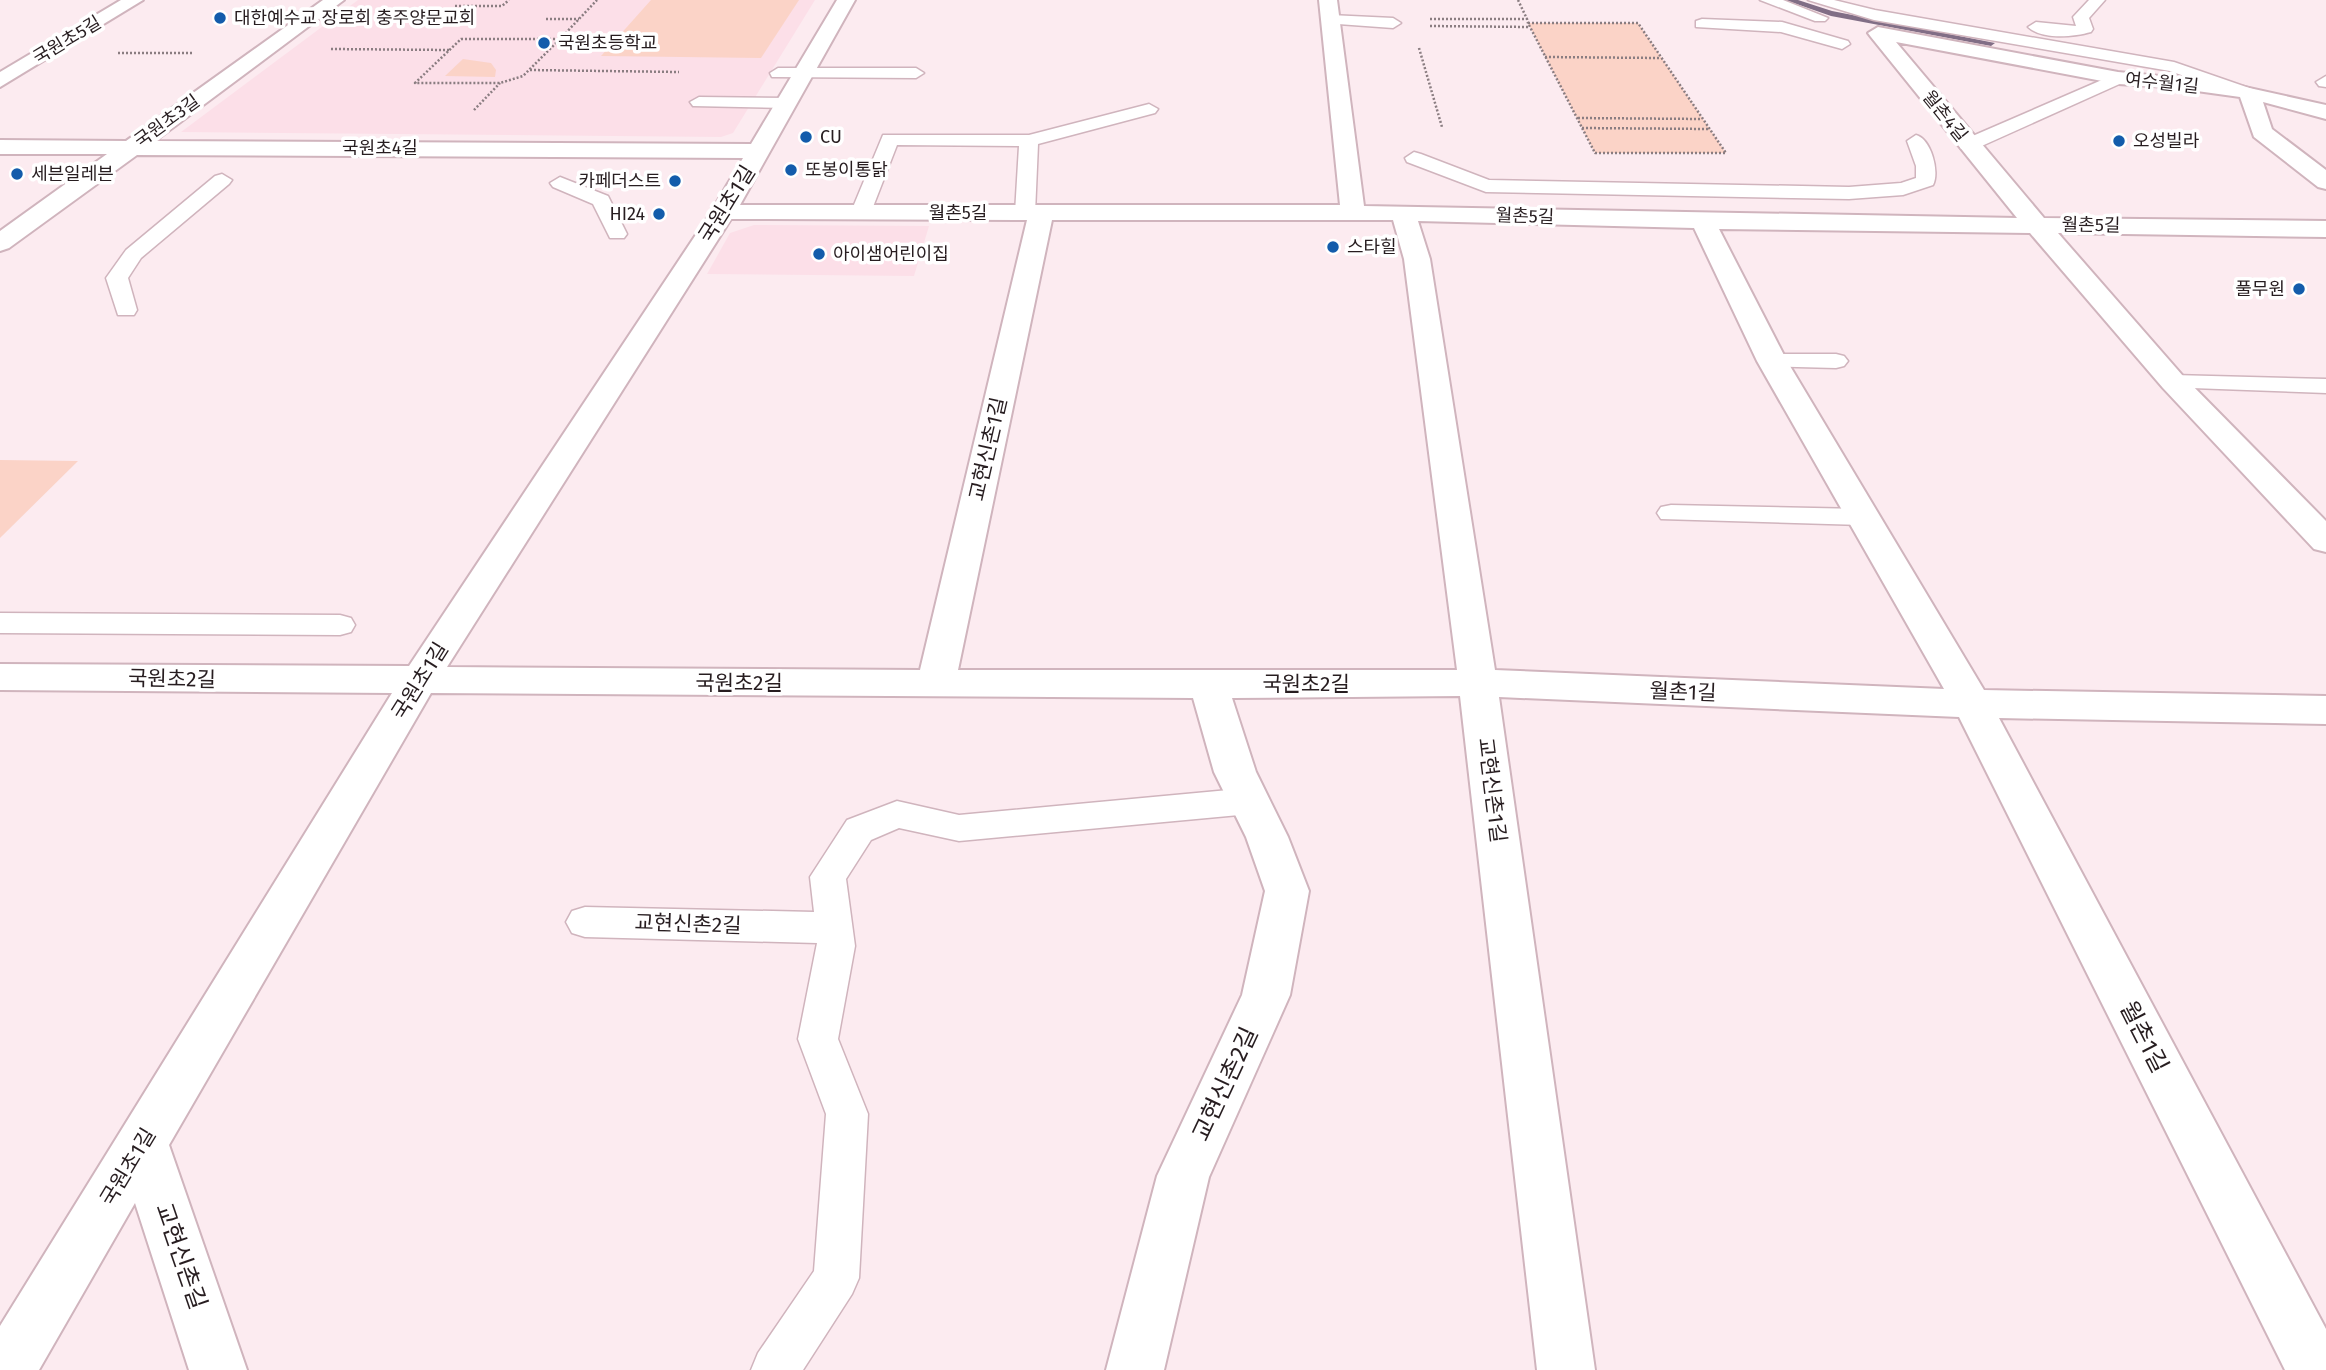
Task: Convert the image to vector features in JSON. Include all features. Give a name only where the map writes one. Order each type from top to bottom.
[{"type":"street","name":"국원초5길","points":[[0,81],[134,0]]},
{"type":"street","name":"국원초3길","points":[[0,243],[335,0]]},
{"type":"street","name":"국원초1길","points":[[6,1370],[418,682],[723,212],[759,151],[790,83],[846,0]]},
{"type":"street","points":[[1329,10],[1353,213]]},
{"type":"street","points":[[1878,33],[2118,78]]},
{"type":"street","name":"월촌4길","points":[[1878,33],[1968,145],[2173,383],[2326,541]]},
{"type":"street","name":"여수월1길","points":[[2118,78],[2143,78],[2249,94],[2326,112]]},
{"type":"street","points":[[2249,94],[2262,132],[2326,182]]},
{"type":"street","name":"국원초4길","points":[[0,147],[759,151]]},
{"type":"street","name":"월촌5길","points":[[723,212],[1403,213],[1703,221],[2326,229]]},
{"type":"street","name":"교현신촌1길","points":[[1403,213],[1417,259],[1478,683],[1566,1370]]},
{"type":"street","name":"교현신촌1길","points":[[936,684],[1033,214]]},
{"type":"street","name":"월촌1길","points":[[1703,221],[1772,361],[1972,704],[2316,1370]]},
{"type":"street","name":"국원초2길","points":[[0,677],[418,682],[1208,685],[1478,683]]},
{"type":"street","name":"월촌1길","points":[[1478,683],[1972,704],[2326,710]]},
{"type":"street","name":"교현신촌2길","points":[[1135,1370],[1183,1176],[1266,995],[1287,891],[1236,772],[1208,685]]},
{"type":"street","name":"교현신촌길","points":[[142,1142],[218,1370]]},
{"type":"lane","points":[[1768,0],[1832,22]]},
{"type":"lane","points":[[1816,0],[1887,18],[2174,67],[2249,94]]},
{"type":"lane","points":[[2019,25],[2070,32],[2092,30],[2081,17],[2097,0]]},
{"type":"lane","points":[[1329,10],[1393,23]]},
{"type":"lane","points":[[1702,23],[1782,27],[1842,44]]},
{"type":"lane","points":[[1855,27],[1878,33]]},
{"type":"lane","points":[[699,102],[790,83],[916,73]]},
{"type":"lane","name":"여수월1길","points":[[1968,145],[2118,78]]},
{"type":"lane","points":[[861,212],[890,139],[1029,141],[1149,109]]},
{"type":"lane","points":[[1029,141],[1033,214]]},
{"type":"lane","points":[[1414,158],[1486,186],[1849,193],[1903,189],[1926,181],[1926,166],[1916,141]]},
{"type":"lane","points":[[127,310],[117,278],[134,254],[222,180]]},
{"type":"lane","points":[[560,183],[601,200],[617,234]]},
{"type":"lane","points":[[1675,190],[1703,221]]},
{"type":"lane","points":[[1772,361],[1836,361]]},
{"type":"lane","points":[[2173,383],[2326,386]]},
{"type":"lane","points":[[1671,513],[1862,517]]},
{"type":"lane","points":[[0,623],[340,625]]},
{"type":"lane","points":[[775,1370],[836,1278],[847,1114],[818,1039],[836,946],[828,877],[859,830],[897,814],[959,828],[1250,801]]},
{"type":"lane","name":"교현신촌2길","points":[[584,922],[833,928]]},
{"type":"path","points":[[462,0],[454,7],[502,6],[509,0]]},
{"type":"path","points":[[560,39],[461,39],[415,82],[500,83],[523,76],[560,39],[597,0]]},
{"type":"path","points":[[1425,26],[1529,23],[1638,23],[1726,153],[1595,153],[1545,57],[1529,23],[1518,0]]},
{"type":"path","points":[[546,19],[579,19]]},
{"type":"path","points":[[1424,19],[1529,23]]},
{"type":"path","points":[[1416,38],[1446,139]]},
{"type":"path","points":[[333,49],[450,50]]},
{"type":"path","points":[[47,53],[261,53]]},
{"type":"path","points":[[1545,57],[1661,58]]},
{"type":"path","points":[[529,70],[681,72]]},
{"type":"path","points":[[474,110],[500,83]]},
{"type":"path","points":[[1577,118],[1703,119]]},
{"type":"path","points":[[1583,128],[1709,129]]},
{"type":"shaded area","name":"국원초등학교","points":[[358,0],[815,0],[733,133],[721,137],[181,132]]},
{"type":"shaded area","points":[[651,0],[799,0],[761,58],[601,56]]},
{"type":"shaded area","points":[[1528,23],[1638,23],[1726,153],[1595,153]]},
{"type":"shaded area","points":[[463,59],[491,63],[496,70],[495,77],[445,76]]},
{"type":"shaded area","name":"아이샘어린이집","points":[[754,225],[929,226],[914,276],[707,274],[730,233]]},
{"type":"shaded area","points":[[0,460],[78,461],[0,538]]},
{"type":"waterway","points":[[1789,0],[1831,13],[1991,43]]},
{"type":"place","name":"대한예수교 장로회 충주양문교회","points":[[220,18]]},
{"type":"place","name":"국원초등학교","points":[[544,43]]},
{"type":"place","name":"CU","points":[[806,137]]},
{"type":"place","name":"오성빌라","points":[[2119,141]]},
{"type":"place","name":"또봉이통닭","points":[[791,170]]},
{"type":"place","name":"세븐일레븐","points":[[17,174]]},
{"type":"place","name":"카페더스트","points":[[675,181]]},
{"type":"place","name":"HI24","points":[[659,214]]},
{"type":"place","name":"스타힐","points":[[1333,247]]},
{"type":"place","name":"아이샘어린이집","points":[[819,254]]},
{"type":"place","name":"풀무원","points":[[2299,289]]}]
